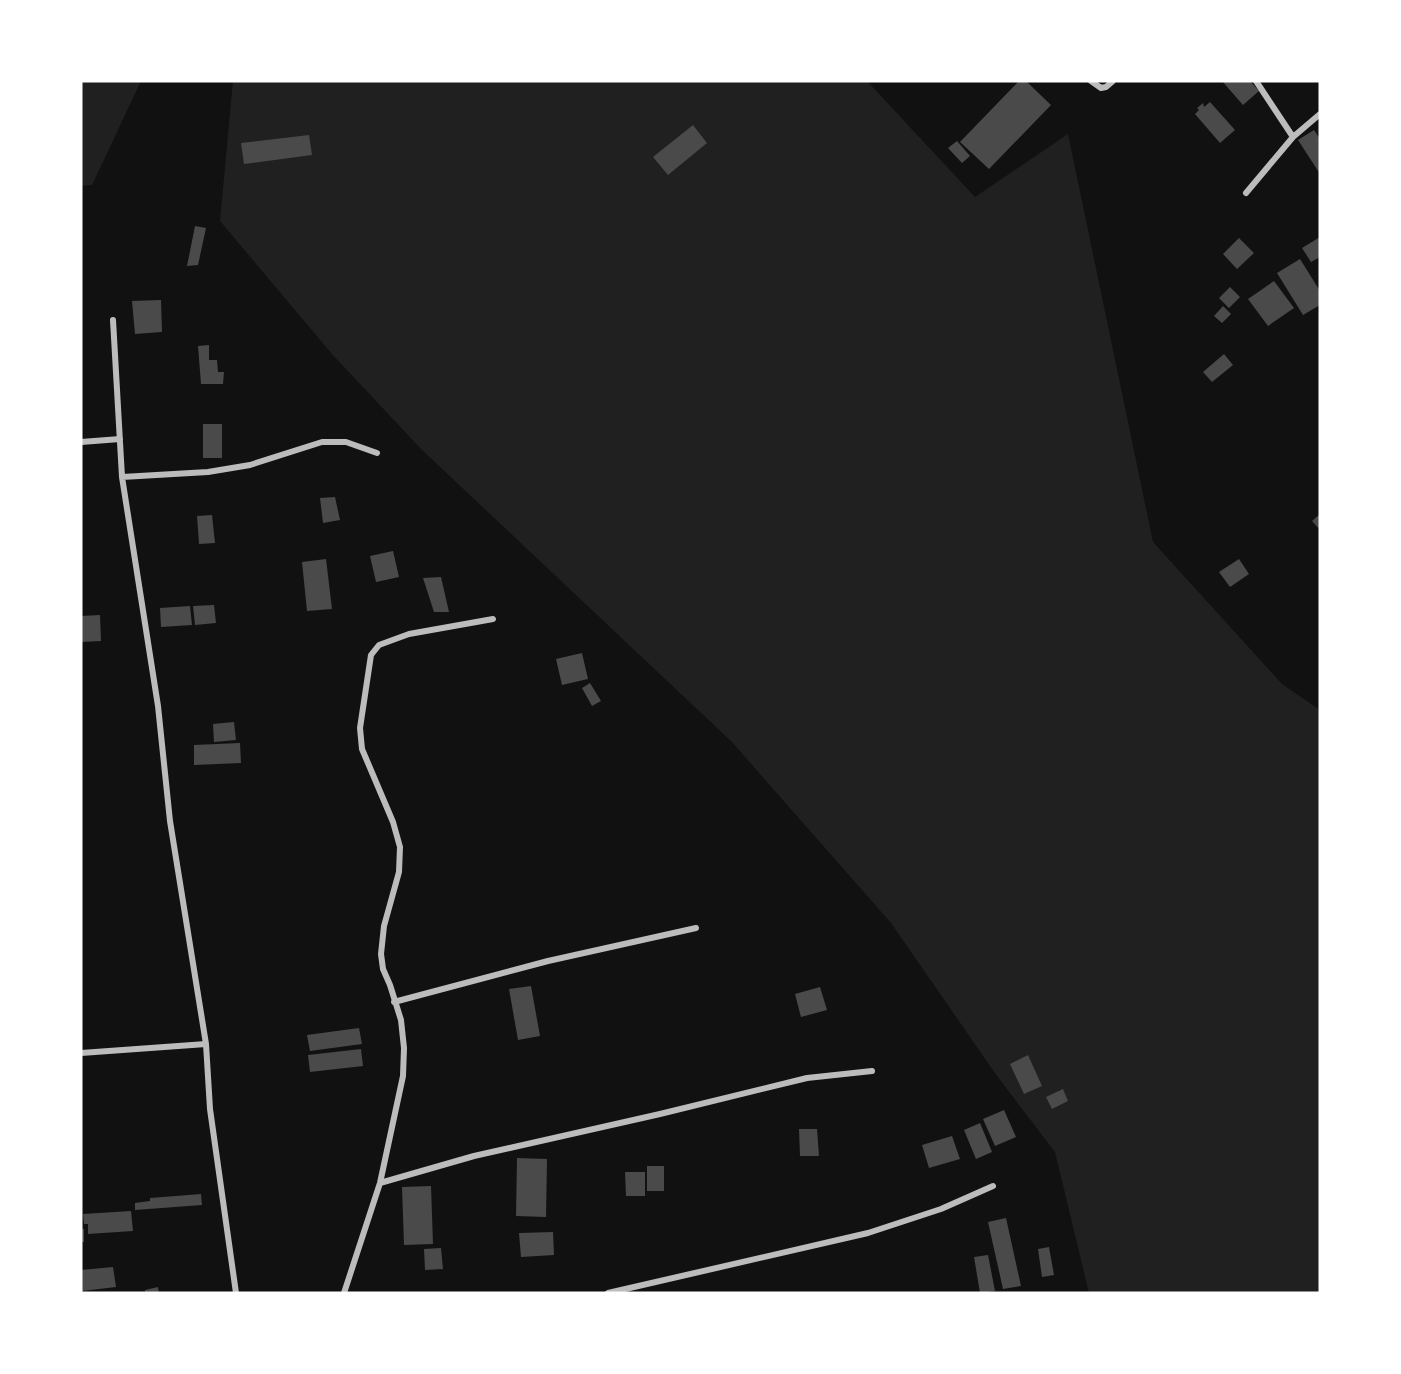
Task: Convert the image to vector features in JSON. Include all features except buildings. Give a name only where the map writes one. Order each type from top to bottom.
[{"type":"street","points":[[1091,81],[1101,88],[1113,81]]},
{"type":"street","points":[[1256,81],[1293,137]]},
{"type":"street","points":[[1246,193],[1293,137],[1320,114]]},
{"type":"street","points":[[113,320],[122,477],[158,706],[170,821],[206,1044],[210,1109],[236,1293]]},
{"type":"street","points":[[81,442],[120,439]]},
{"type":"street","points":[[122,477],[208,472],[250,465],[322,442],[346,442],[377,453]]},
{"type":"street","points":[[345,1293],[380,1183],[403,1076],[402,1029],[383,969],[381,954],[384,926],[399,872],[400,847],[393,822],[362,749],[360,728],[371,655],[379,645],[409,634],[493,618]]},
{"type":"street","points":[[394,1002],[548,961],[696,928]]},
{"type":"street","points":[[81,1053],[206,1044]]},
{"type":"street","points":[[380,1183],[474,1156],[807,1078],[872,1071]]},
{"type":"street","points":[[608,1293],[868,1233],[941,1209],[993,1186]]},
{"type":"shaded area","points":[[81,81],[141,81],[92,185],[81,186]]},
{"type":"shaded area","points":[[233,81],[867,81],[975,197],[1068,134],[1153,542],[1282,684],[1320,710],[1320,1293],[1089,1293],[1055,1152],[997,1076],[891,923],[732,742],[421,449],[332,354],[220,221]]}]
